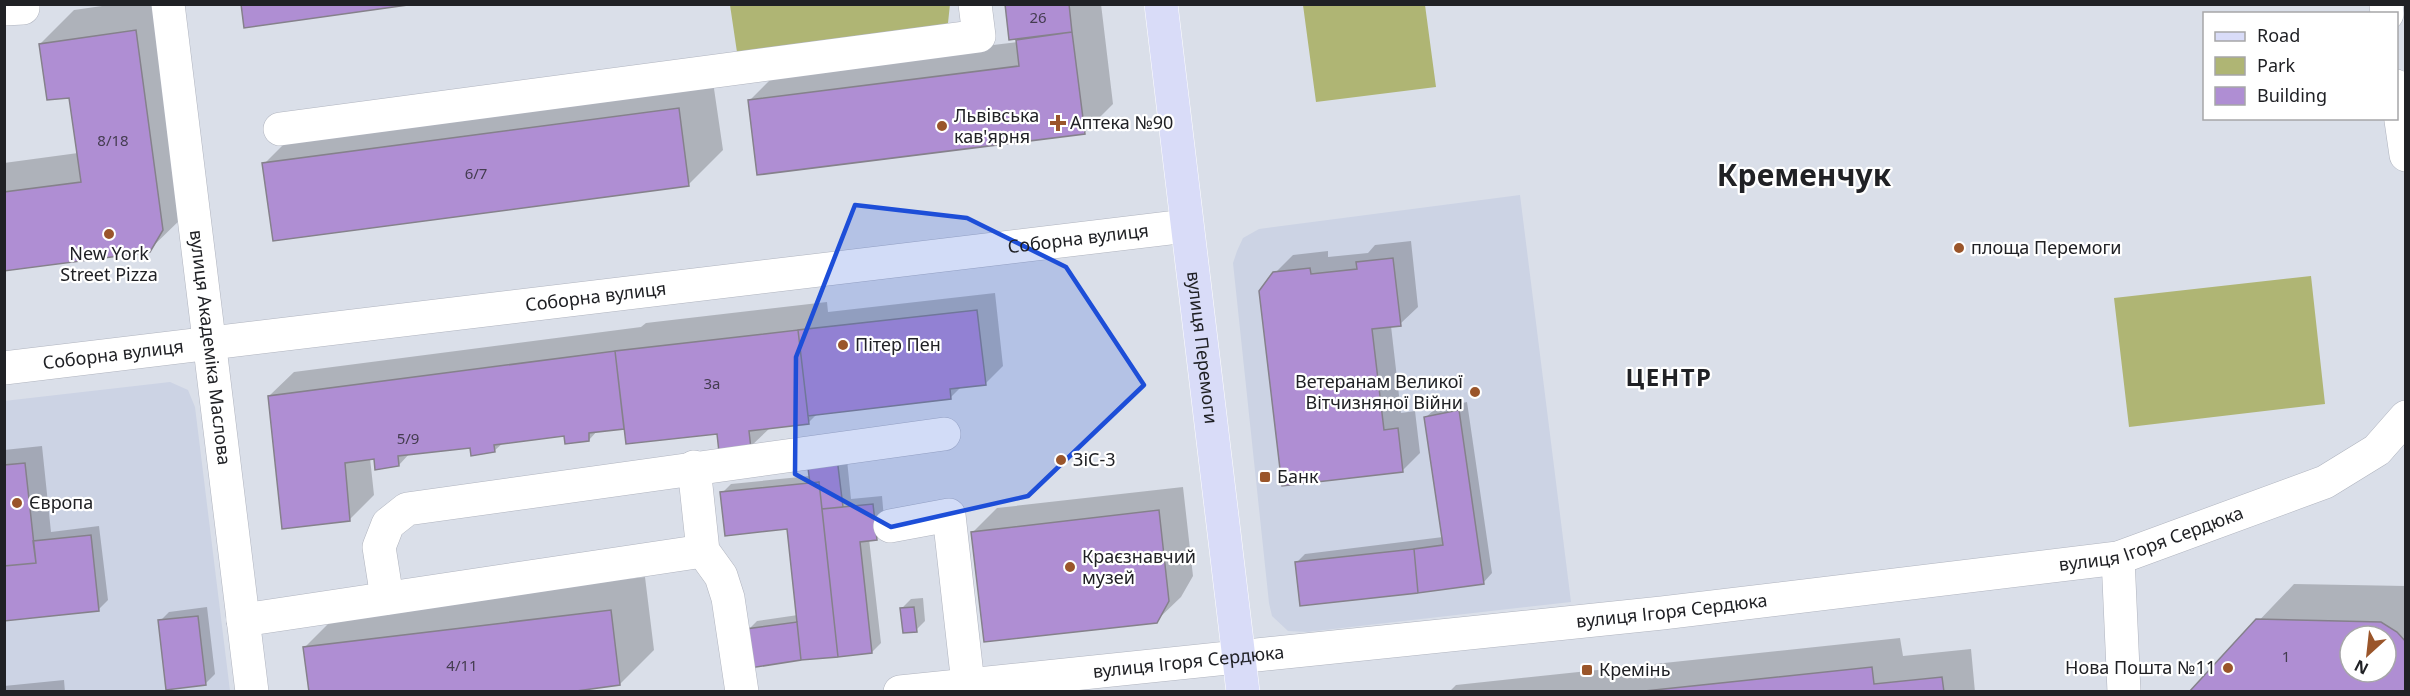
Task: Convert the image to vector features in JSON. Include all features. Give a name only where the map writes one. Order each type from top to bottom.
[{"type":"main road","name":"вулиця Перемоги","points":[[1161,4],[1243,692]]},
{"type":"street","points":[[4,9],[23,8],[22,4]]},
{"type":"street","name":"вулиця Академіка Маслова","points":[[168,4],[252,692]]},
{"type":"street","points":[[280,129],[979,36],[975,4]]},
{"type":"street","points":[[2398,94],[2406,155]]},
{"type":"street","name":"Соборна вулиця","points":[[4,368],[1186,226]]},
{"type":"street","name":"вулиця Ігоря Сердюка","points":[[900,692],[1238,655],[1290,652],[1662,613],[2118,558],[2325,482],[2377,450],[2406,417]]},
{"type":"street","points":[[387,598],[379,547],[388,524],[407,509],[694,467],[944,434]]},
{"type":"street","points":[[694,467],[704,550],[721,576],[728,597],[742,692]]},
{"type":"street","points":[[890,525],[949,515],[968,684]]},
{"type":"street","points":[[243,620],[704,550]]},
{"type":"street","points":[[2118,558],[2124,692]]},
{"type":"highlighted area","points":[[855,205],[967,218],[1066,267],[1144,385],[1028,496],[891,527],[795,474],[796,357]]},
{"type":"shaded area","points":[[1520,195],[1571,602],[1307,632],[1288,631],[1272,616],[1269,603],[1233,263],[1243,238],[1259,229]]},
{"type":"shaded area","points":[[170,382],[188,390],[195,407],[230,691],[5,691],[4,401]]},
{"type":"green space","points":[[950,4],[948,23],[939,35],[738,59],[730,5]]},
{"type":"green space","points":[[1303,5],[1425,5],[1436,87],[1316,102]]},
{"type":"green space","points":[[2311,276],[2325,404],[2129,427],[2114,298]]},
{"type":"building","points":[[241,4],[415,4],[244,28]]},
{"type":"building","points":[[1005,4],[1069,4],[1072,32],[1009,40]]},
{"type":"building","points":[[136,30],[163,230],[150,252],[4,271],[4,192],[81,182],[69,98],[47,100],[39,44]]},
{"type":"building","points":[[1072,32],[1085,134],[757,175],[748,100],[1019,66],[1016,40]]},
{"type":"building","points":[[679,108],[689,186],[273,241],[262,163]]},
{"type":"building","points":[[1393,258],[1401,326],[1372,329],[1384,430],[1398,428],[1403,472],[1282,486],[1259,291],[1273,272],[1310,268],[1311,274],[1357,269],[1356,262]]},
{"type":"building","points":[[977,310],[986,385],[950,389],[951,399],[808,416],[798,330]]},
{"type":"building","points":[[798,330],[809,424],[749,431],[751,449],[719,452],[717,434],[626,444],[615,351]]},
{"type":"building","points":[[615,351],[624,429],[589,433],[589,441],[565,444],[564,436],[494,445],[495,452],[471,456],[470,448],[398,456],[399,466],[375,470],[374,459],[345,463],[350,521],[282,529],[268,396]]},
{"type":"building","points":[[1459,410],[1484,584],[1418,593],[1414,549],[1443,545],[1424,417]]},
{"type":"building","points":[[837,458],[843,507],[822,509],[819,482],[810,483],[807,461]]},
{"type":"building","name":"Європа","points":[[25,463],[36,563],[4,566],[4,465]]},
{"type":"building","points":[[819,482],[838,657],[801,660],[787,529],[725,536],[720,492]]},
{"type":"building","points":[[873,504],[877,540],[860,542],[872,653],[838,657],[822,509]]},
{"type":"building","name":"Краєзнавчий музей","points":[[1159,510],[1169,601],[1157,623],[984,642],[971,532]]},
{"type":"building","points":[[91,535],[99,611],[4,621],[4,566],[36,563],[33,541]]},
{"type":"building","points":[[1414,549],[1418,593],[1300,606],[1295,562]]},
{"type":"building","points":[[914,607],[917,632],[903,633],[900,608]]},
{"type":"building","points":[[611,610],[620,685],[569,692],[309,692],[303,647]]},
{"type":"building","points":[[198,616],[206,685],[166,690],[158,620]]},
{"type":"building","points":[[2256,619],[2381,622],[2384,624],[2338,624],[2338,684],[2398,684],[2398,633],[2406,642],[2406,692],[2189,692]]},
{"type":"building","points":[[797,622],[801,660],[750,668],[746,629]]},
{"type":"building","points":[[1872,667],[1874,684],[1942,677],[1944,692],[1635,692]]},
{"type":"place","name":"Аптека №90","points":[[1058,123]]},
{"type":"place","name":"Львiвська кав'ярня","points":[[942,126]]},
{"type":"place","name":"New York Street Pizza","points":[[109,234]]},
{"type":"place","name":"площа Перемоги","points":[[1959,248]]},
{"type":"place","name":"Пітер Пен","points":[[843,345]]},
{"type":"place","name":"Ветеранам Великої Вітчизняної Війни","points":[[1475,392]]},
{"type":"place","name":"ЗіС-3","points":[[1061,460]]},
{"type":"place","name":"Банк","points":[[1265,477]]},
{"type":"place","name":"Європа","points":[[17,503]]},
{"type":"place","name":"Краєзнавчий музей","points":[[1070,567]]},
{"type":"place","name":"Нова Пошта №11","points":[[2228,668]]},
{"type":"place","name":"Кремінь","points":[[1587,670]]},
{"type":"district","name":"Кременчук","points":[[1804,176]]},
{"type":"district","name":"ЦЕНТР","points":[[1669,378]]}]
